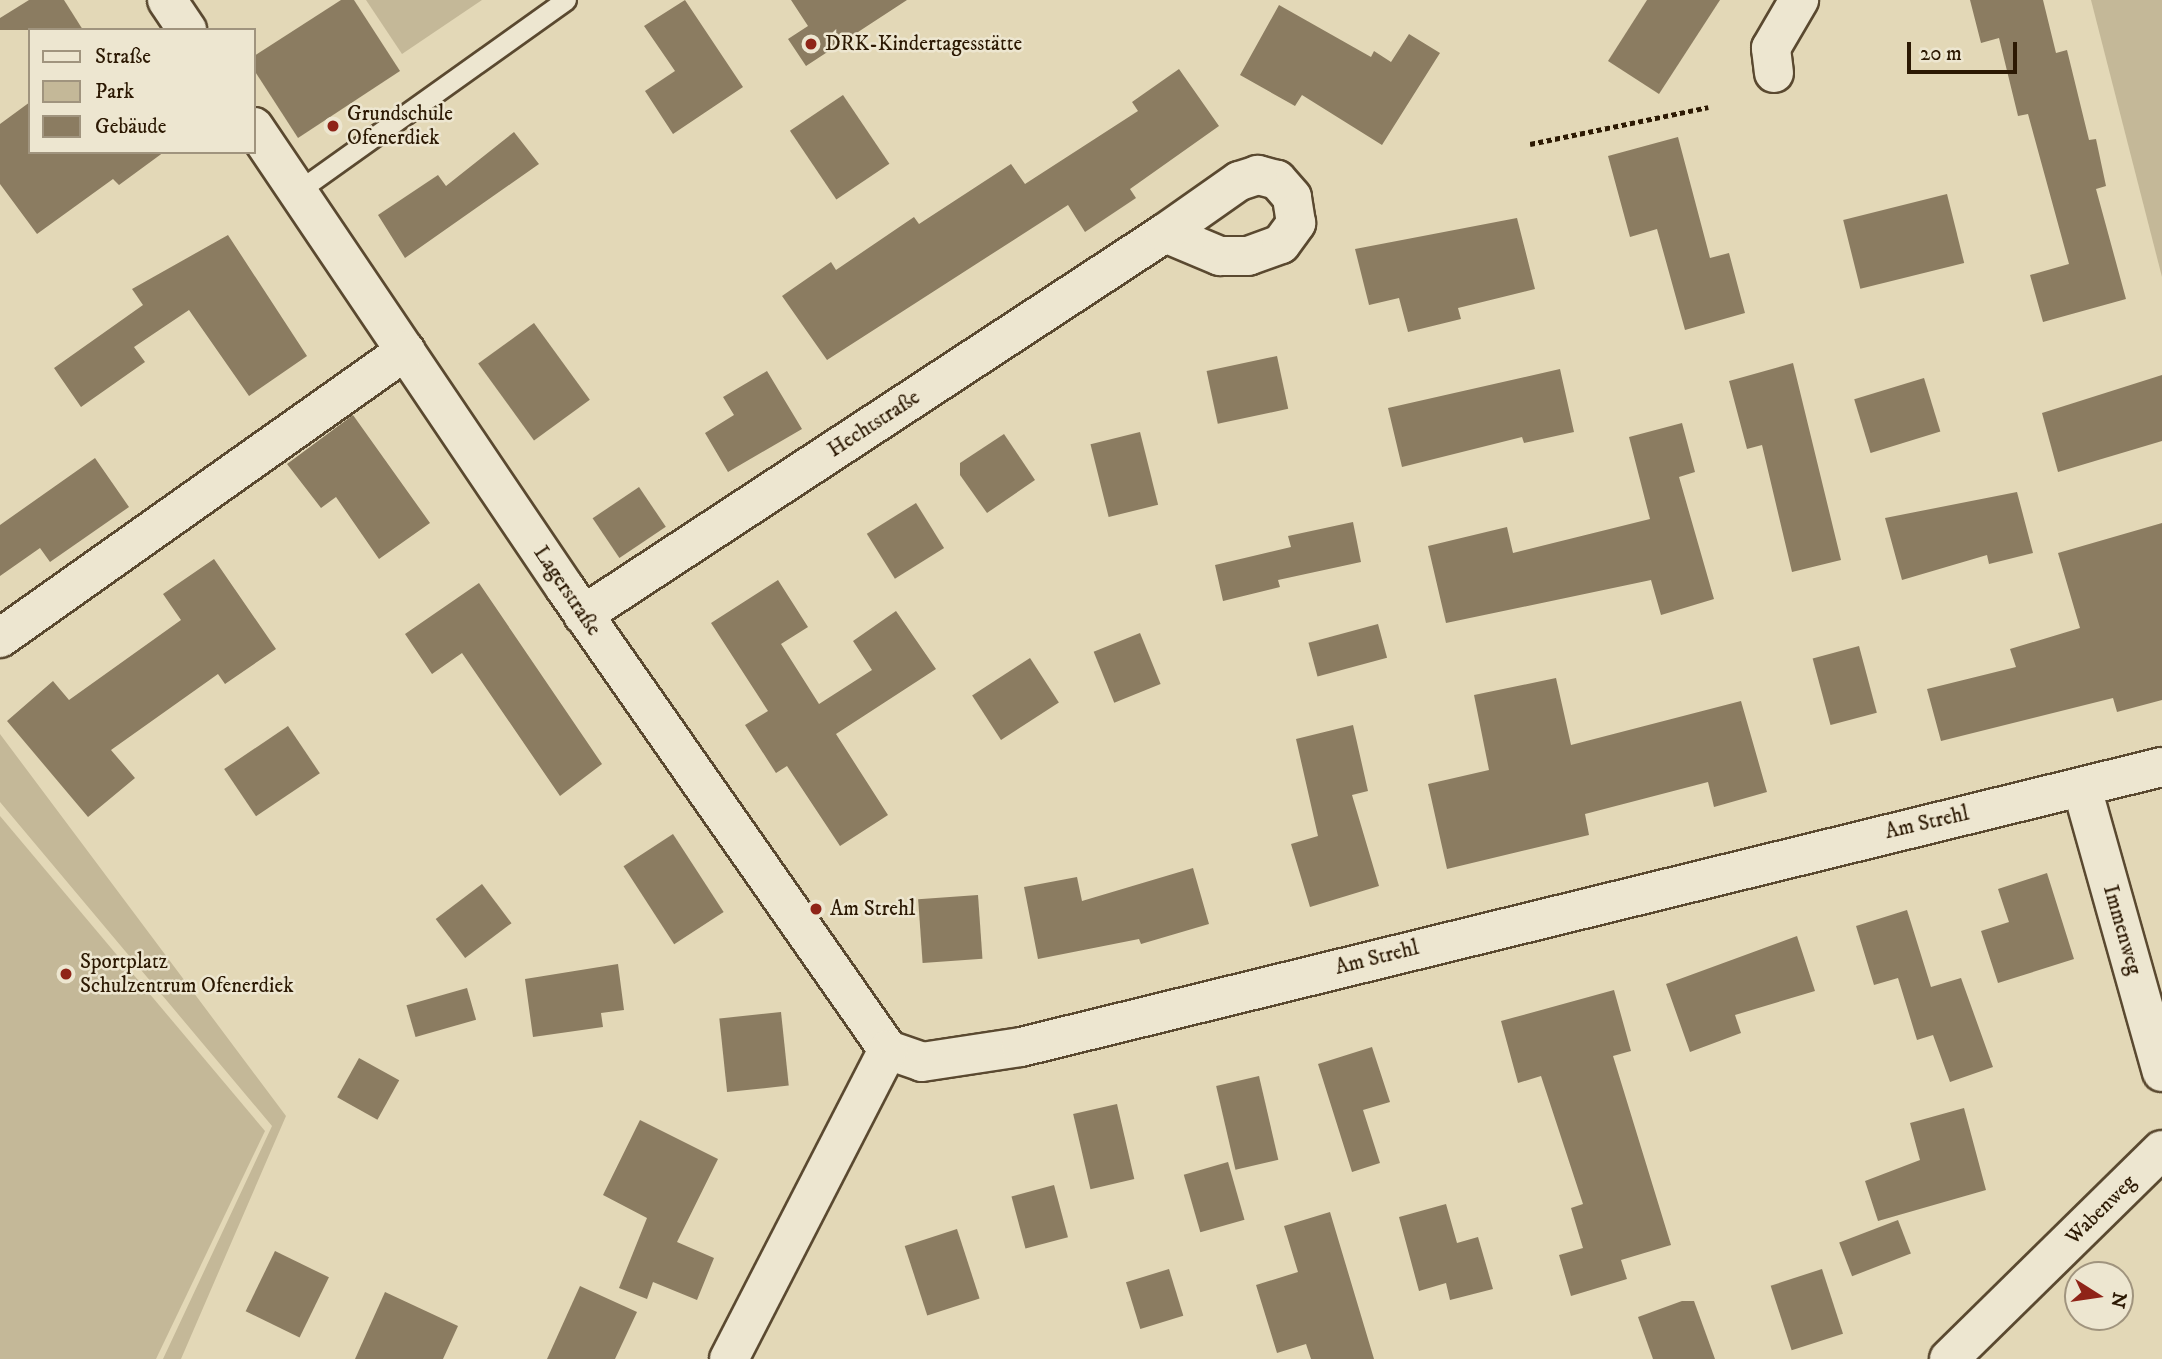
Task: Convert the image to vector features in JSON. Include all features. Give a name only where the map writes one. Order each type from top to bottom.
[{"type":"street","points":[[167,0],[186,28]]},
{"type":"street","points":[[1774,73],[1771,48],[1799,0]]},
{"type":"street","name":"Lagerstraße","points":[[256,130],[583,615],[888,1050]]},
{"type":"street","name":"Hechtstraße","points":[[583,615],[1165,233]]},
{"type":"street","points":[[0,638],[406,351]]},
{"type":"street","name":"Am Strehl","points":[[888,1050],[922,1062],[976,1057],[2162,767]]},
{"type":"street","name":"Immenweg","points":[[2082,788],[2162,1072]]},
{"type":"street","points":[[729,1359],[888,1050]]},
{"type":"street","name":"Wabenweg","points":[[1950,1359],[2162,1150]]},
{"type":"lane","points":[[298,191],[566,0]]},
{"type":"path","points":[[1530,144],[1708,107]]},
{"type":"green space","points":[[366,0],[482,0],[402,54]]},
{"type":"green space","points":[[2091,0],[2162,0],[2162,277]]},
{"type":"green space","points":[[0,734],[286,1116],[181,1359],[163,1359],[272,1126],[0,802]]},
{"type":"green space","name":"Sportplatz Schulzentrum Ofenerdiek","points":[[0,816],[265,1131],[156,1359],[0,1359]]},
{"type":"building","points":[[29,0],[64,0],[82,28],[0,30],[0,18]]},
{"type":"building","points":[[341,0],[354,0],[400,71],[298,138],[256,73],[256,55]]},
{"type":"building","points":[[685,0],[743,87],[673,134],[645,91],[675,71],[644,26]]},
{"type":"building","points":[[791,0],[907,0],[806,66],[788,39],[808,26]]},
{"type":"building","points":[[1647,0],[1720,0],[1659,94],[1608,61]]},
{"type":"building","points":[[1970,0],[2043,0],[2056,53],[2067,50],[2089,140],[2096,139],[2106,186],[2096,189],[2126,299],[2043,322],[2030,275],[2069,264],[2028,114],[2018,116],[1999,38],[1981,43]]},
{"type":"building","points":[[1279,5],[1371,57],[1374,51],[1391,62],[1409,34],[1440,53],[1382,145],[1302,95],[1295,106],[1240,75]]},
{"type":"building","points":[[1179,69],[1219,126],[1130,189],[1136,198],[1085,232],[1068,205],[827,360],[782,296],[831,262],[836,270],[914,217],[919,224],[1011,164],[1025,184],[1138,111],[1132,102]]},
{"type":"building","points":[[843,95],[889,164],[836,200],[790,131]]},
{"type":"building","points":[[28,103],[28,154],[161,154],[119,185],[113,179],[37,234],[0,184],[0,124]]},
{"type":"building","points":[[514,132],[539,164],[405,258],[378,215],[438,175],[446,186]]},
{"type":"building","points":[[1678,137],[1710,258],[1729,253],[1745,313],[1685,330],[1657,229],[1630,237],[1608,156]]},
{"type":"building","points":[[1947,194],[1964,263],[1860,289],[1843,220]]},
{"type":"building","points":[[1517,218],[1535,289],[1458,308],[1461,319],[1408,332],[1399,298],[1369,305],[1355,249]]},
{"type":"building","points":[[228,235],[307,356],[249,396],[189,310],[134,347],[145,362],[81,407],[54,368],[143,305],[132,289]]},
{"type":"building","points":[[534,323],[590,400],[534,440],[478,364]]},
{"type":"building","points":[[1277,356],[1288,409],[1218,424],[1207,371]]},
{"type":"building","points":[[1793,363],[1841,560],[1792,572],[1762,445],[1747,449],[1729,381]]},
{"type":"building","points":[[1560,369],[1574,432],[1524,443],[1522,437],[1402,467],[1388,408]]},
{"type":"building","points":[[767,371],[802,429],[728,472],[705,433],[734,415],[723,397]]},
{"type":"building","points":[[2162,375],[2162,441],[2058,472],[2042,413]]},
{"type":"building","points":[[1924,378],[1940,432],[1871,453],[1854,399]]},
{"type":"building","points":[[353,415],[430,523],[379,559],[336,497],[321,508],[287,464]]},
{"type":"building","points":[[1682,423],[1695,472],[1679,477],[1714,599],[1661,615],[1651,580],[1446,623],[1428,546],[1507,527],[1513,553],[1650,519],[1629,437]]},
{"type":"building","points":[[1140,432],[1158,505],[1109,517],[1091,444]]},
{"type":"building","points":[[1004,434],[1035,480],[987,513],[960,475],[960,463]]},
{"type":"building","points":[[95,458],[129,507],[50,562],[40,548],[0,576],[0,525]]},
{"type":"building","points":[[639,487],[666,527],[619,558],[593,518]]},
{"type":"building","points":[[2017,492],[2033,553],[1989,564],[1987,555],[1902,580],[1885,518]]},
{"type":"building","points":[[916,503],[944,548],[895,579],[867,534]]},
{"type":"building","points":[[1353,522],[1361,562],[1278,580],[1280,587],[1223,601],[1215,565],[1291,547],[1288,536]]},
{"type":"building","points":[[2162,523],[2162,700],[2117,712],[2113,698],[1941,741],[1927,689],[2016,667],[2010,649],[2080,628],[2058,553]]},
{"type":"building","points":[[214,559],[276,649],[225,684],[218,674],[111,750],[135,778],[88,817],[7,721],[53,681],[69,700],[181,620],[163,594]]},
{"type":"building","points":[[778,580],[808,627],[781,644],[819,704],[872,670],[853,641],[896,611],[936,669],[836,734],[888,815],[840,846],[787,766],[776,773],[745,725],[768,711],[711,623]]},
{"type":"building","points":[[479,583],[602,764],[560,796],[462,653],[432,674],[405,634]]},
{"type":"building","points":[[1378,624],[1387,658],[1318,676],[1308,643]]},
{"type":"building","points":[[1140,633],[1161,684],[1114,703],[1094,652]]},
{"type":"building","points":[[1859,646],[1877,713],[1830,725],[1813,658]]},
{"type":"building","points":[[1030,658],[1059,702],[1001,740],[972,696]]},
{"type":"building","points":[[1556,678],[1571,745],[1741,701],[1767,792],[1714,807],[1708,782],[1585,814],[1589,835],[1447,869],[1428,784],[1489,770],[1474,695]]},
{"type":"building","points":[[1353,725],[1368,791],[1352,795],[1379,886],[1310,907],[1291,844],[1318,836],[1296,739]]},
{"type":"building","points":[[288,726],[320,773],[256,816],[224,769]]},
{"type":"building","points":[[673,834],[724,912],[674,944],[624,866]]},
{"type":"building","points":[[1193,868],[1209,924],[1141,944],[1139,939],[1038,959],[1024,887],[1077,877],[1082,901]]},
{"type":"building","points":[[2047,873],[2074,959],[1998,983],[1981,931],[2009,922],[1998,889]]},
{"type":"building","points":[[482,884],[511,923],[465,958],[436,919]]},
{"type":"building","points":[[978,895],[982,959],[923,963],[918,899]]},
{"type":"building","points":[[1907,910],[1931,987],[1961,978],[1993,1067],[1950,1082],[1933,1035],[1917,1040],[1898,978],[1874,985],[1856,926]]},
{"type":"building","points":[[1797,936],[1815,991],[1735,1015],[1741,1033],[1690,1052],[1666,984]]},
{"type":"building","points":[[618,964],[624,1010],[601,1013],[603,1027],[533,1037],[525,979]]},
{"type":"building","points":[[467,988],[476,1020],[416,1037],[406,1005]]},
{"type":"building","points":[[1614,990],[1631,1051],[1613,1056],[1671,1245],[1621,1260],[1627,1279],[1571,1296],[1559,1255],[1583,1248],[1571,1208],[1583,1204],[1541,1076],[1518,1083],[1501,1021]]},
{"type":"building","points":[[781,1012],[789,1086],[727,1092],[719,1018]]},
{"type":"building","points":[[1372,1047],[1390,1102],[1363,1110],[1380,1163],[1352,1172],[1318,1064]]},
{"type":"building","points":[[359,1058],[399,1080],[377,1120],[337,1097]]},
{"type":"building","points":[[1259,1076],[1278,1160],[1235,1170],[1216,1086]]},
{"type":"building","points":[[1117,1104],[1134,1179],[1090,1189],[1073,1114]]},
{"type":"building","points":[[1964,1108],[1986,1190],[1878,1221],[1865,1181],[1920,1160],[1910,1123]]},
{"type":"building","points":[[640,1120],[718,1159],[677,1242],[714,1258],[697,1300],[653,1282],[647,1299],[619,1288],[647,1218],[603,1195]]},
{"type":"building","points":[[1228,1162],[1245,1220],[1200,1232],[1184,1175]]},
{"type":"building","points":[[1054,1185],[1068,1237],[1025,1249],[1011,1196]]},
{"type":"building","points":[[1446,1204],[1457,1243],[1478,1237],[1493,1289],[1450,1300],[1446,1283],[1419,1291],[1399,1217]]},
{"type":"building","points":[[1330,1212],[1374,1359],[1311,1359],[1306,1344],[1277,1353],[1256,1285],[1298,1272],[1284,1226]]},
{"type":"building","points":[[1898,1220],[1911,1254],[1852,1276],[1839,1243]]},
{"type":"building","points":[[957,1229],[980,1298],[927,1315],[905,1246]]},
{"type":"building","points":[[275,1251],[329,1277],[300,1338],[246,1311]]},
{"type":"building","points":[[1169,1269],[1183,1316],[1140,1329],[1126,1282]]},
{"type":"building","points":[[1822,1269],[1843,1334],[1792,1350],[1771,1286]]},
{"type":"building","points":[[580,1286],[637,1312],[615,1359],[547,1359]]},
{"type":"building","points":[[385,1292],[458,1326],[443,1359],[355,1359]]},
{"type":"building","points":[[1682,1301],[1694,1301],[1715,1359],[1653,1359],[1638,1317]]},
{"type":"place","name":"DRK-Kindertagesstätte","points":[[811,44]]},
{"type":"place","name":"Grundschule Ofenerdiek","points":[[333,126]]},
{"type":"place","name":"Am Strehl","points":[[816,909]]},
{"type":"place","name":"Sportplatz Schulzentrum Ofenerdiek","points":[[66,974]]}]
